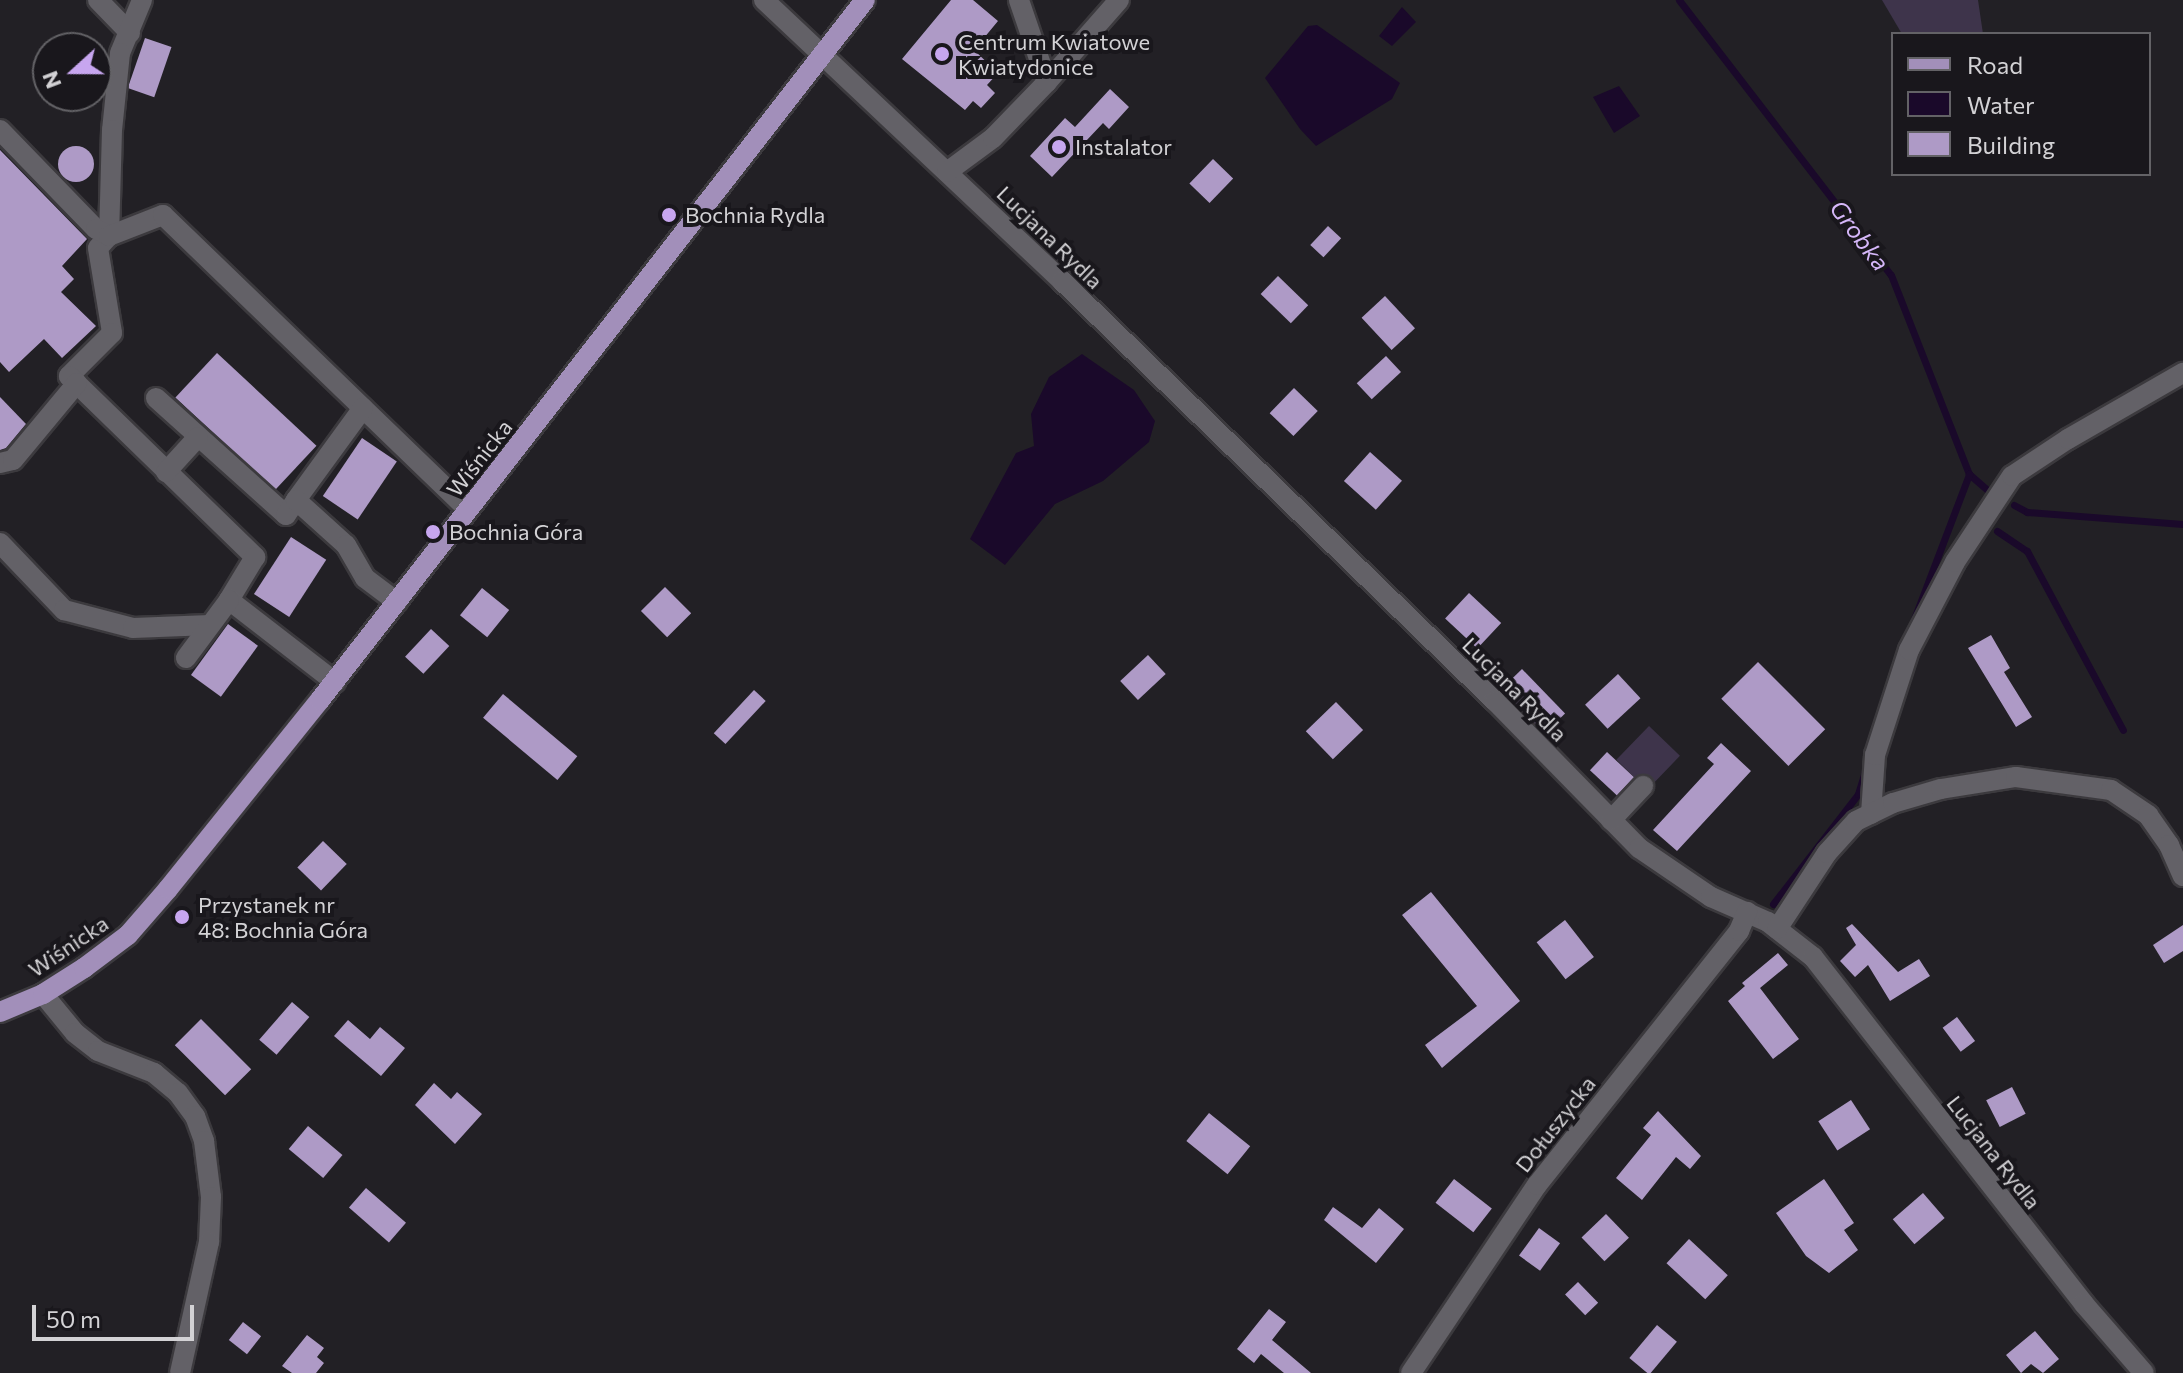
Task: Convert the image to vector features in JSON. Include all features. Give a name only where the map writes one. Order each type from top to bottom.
[{"type":"main road","name":"Wiśnicka","points":[[0,1012],[43,994],[128,935],[335,682],[865,0]]},
{"type":"street","points":[[98,0],[130,33]]},
{"type":"street","points":[[109,236],[120,53],[142,0]]},
{"type":"street","name":"Lucjana Rydla","points":[[764,0],[947,172],[1495,701],[1639,848],[1711,897],[1777,929],[1813,957],[2084,1304],[2144,1373]]},
{"type":"street","points":[[1019,0],[1047,82]]},
{"type":"street","points":[[947,172],[993,138],[1119,0]]},
{"type":"street","points":[[0,130],[96,229],[109,236]]},
{"type":"street","points":[[186,658],[229,600],[255,557],[69,376],[112,333],[98,248],[109,236],[163,215],[468,510]]},
{"type":"street","points":[[1871,814],[1875,755],[1909,650],[1955,562],[2012,476],[2068,439],[2183,373]]},
{"type":"street","points":[[0,463],[13,460],[77,383]]},
{"type":"street","points":[[156,398],[286,515],[363,408]]},
{"type":"street","points":[[166,472],[198,437]]},
{"type":"street","points":[[296,500],[346,545],[365,578],[397,602]]},
{"type":"street","points":[[0,543],[64,610],[133,628],[210,625]]},
{"type":"street","points":[[229,600],[335,682]]},
{"type":"street","points":[[1777,929],[1827,853],[1856,821],[1893,803],[1941,789],[2016,777],[2111,790],[2148,815],[2169,845],[2183,876]]},
{"type":"street","points":[[1611,820],[1643,786]]},
{"type":"street","name":"Dołuszycka","points":[[1411,1373],[1537,1185],[1739,931],[1747,912]]},
{"type":"street","points":[[43,994],[75,1033],[98,1051],[154,1073],[178,1093],[195,1116],[204,1141],[211,1197],[209,1242],[180,1373]]},
{"type":"shaded area","points":[[1882,0],[1978,0],[1983,32],[1901,32]]},
{"type":"shaded area","points":[[1649,726],[1680,756],[1647,790],[1616,760]]},
{"type":"water","points":[[1402,7],[1416,22],[1392,46],[1379,36]]},
{"type":"water","points":[[1317,25],[1400,83],[1392,99],[1316,146],[1300,129],[1265,78],[1308,26]]},
{"type":"water","points":[[1619,86],[1640,116],[1614,133],[1593,97]]},
{"type":"water","points":[[1082,354],[1134,390],[1155,421],[1149,442],[1103,481],[1055,504],[1005,565],[970,539],[1016,453],[1034,446],[1031,414],[1049,377]]},
{"type":"building","name":"Centrum Kwiatowe Kwiatydonice","points":[[951,0],[973,0],[998,21],[974,50],[998,73],[987,85],[995,93],[981,108],[973,101],[965,110],[902,59]]},
{"type":"building","points":[[145,38],[171,47],[154,97],[128,88]]},
{"type":"building","points":[[1110,89],[1129,107],[1109,129],[1103,123],[1052,177],[1030,156],[1065,118],[1075,127]]},
{"type":"building","points":[[76,146],[89,151],[94,164],[89,177],[76,182],[63,177],[58,164],[63,151]]},
{"type":"building","points":[[0,150],[87,239],[62,266],[74,279],[61,292],[96,326],[62,358],[44,339],[9,372],[0,362]]},
{"type":"building","points":[[1213,159],[1233,178],[1210,203],[1189,183]]},
{"type":"building","points":[[1328,226],[1341,238],[1323,257],[1310,245]]},
{"type":"building","points":[[1278,276],[1308,305],[1291,323],[1261,294]]},
{"type":"building","points":[[1385,296],[1415,328],[1392,350],[1362,318]]},
{"type":"building","points":[[217,353],[316,446],[275,490],[175,398]]},
{"type":"building","points":[[1386,356],[1401,372],[1372,399],[1357,383]]},
{"type":"building","points":[[1294,388],[1318,411],[1293,436],[1270,413]]},
{"type":"building","points":[[0,397],[26,424],[6,448],[0,450]]},
{"type":"building","points":[[362,438],[397,461],[358,520],[323,496]]},
{"type":"building","points":[[1370,452],[1402,481],[1376,510],[1344,481]]},
{"type":"building","points":[[291,537],[326,560],[289,617],[254,594]]},
{"type":"building","points":[[665,587],[691,613],[667,637],[641,611]]},
{"type":"building","points":[[482,588],[509,610],[487,637],[460,615]]},
{"type":"building","points":[[1469,593],[1501,623],[1477,649],[1445,619]]},
{"type":"building","points":[[228,624],[258,646],[221,697],[191,675]]},
{"type":"building","points":[[431,629],[449,646],[423,674],[405,657]]},
{"type":"building","points":[[1991,635],[2010,668],[2004,672],[2032,717],[2016,727],[1968,648]]},
{"type":"building","points":[[1148,655],[1166,674],[1138,700],[1120,681]]},
{"type":"building","points":[[1758,662],[1825,729],[1788,766],[1721,699]]},
{"type":"building","points":[[1522,669],[1565,714],[1544,734],[1501,689]]},
{"type":"building","points":[[1618,674],[1641,698],[1608,729],[1585,705]]},
{"type":"building","points":[[754,690],[766,701],[725,744],[714,733]]},
{"type":"building","points":[[503,694],[577,756],[557,780],[483,718]]},
{"type":"building","points":[[1336,702],[1363,730],[1333,759],[1306,731]]},
{"type":"building","points":[[1721,743],[1751,771],[1677,851],[1653,830],[1714,764],[1707,758]]},
{"type":"building","points":[[1607,752],[1634,777],[1617,796],[1590,770]]},
{"type":"building","points":[[323,841],[347,864],[321,891],[297,868]]},
{"type":"building","points":[[1431,892],[1520,1001],[1442,1068],[1425,1045],[1477,1006],[1402,915]]},
{"type":"building","points":[[1565,920],[1594,957],[1566,979],[1537,942]]},
{"type":"building","points":[[1852,924],[1898,972],[1919,959],[1930,976],[1890,1001],[1868,965],[1855,977],[1840,961],[1856,945],[1846,928]]},
{"type":"building","points":[[2183,925],[2183,951],[2164,963],[2153,945]]},
{"type":"building","points":[[1778,953],[1788,965],[1760,988],[1799,1039],[1773,1059],[1728,1001],[1745,986],[1742,983]]},
{"type":"building","points":[[292,1002],[309,1017],[277,1055],[259,1040]]},
{"type":"building","points":[[1957,1017],[1975,1041],[1961,1052],[1943,1028]]},
{"type":"building","points":[[201,1019],[251,1069],[225,1095],[175,1045]]},
{"type":"building","points":[[348,1020],[370,1039],[380,1027],[405,1048],[381,1076],[334,1036]]},
{"type":"building","points":[[434,1083],[451,1099],[457,1092],[482,1114],[455,1144],[415,1105]]},
{"type":"building","points":[[2012,1087],[2026,1114],[2000,1127],[1986,1100]]},
{"type":"building","points":[[1851,1100],[1870,1129],[1837,1151],[1818,1121]]},
{"type":"building","points":[[1658,1111],[1701,1156],[1690,1169],[1676,1157],[1642,1200],[1616,1178],[1651,1135],[1643,1128]]},
{"type":"building","points":[[1209,1113],[1250,1146],[1228,1174],[1186,1141]]},
{"type":"building","points":[[308,1126],[342,1155],[323,1178],[289,1149]]},
{"type":"building","points":[[1454,1179],[1492,1209],[1473,1232],[1436,1203]]},
{"type":"building","points":[[1824,1179],[1854,1223],[1844,1230],[1858,1250],[1829,1273],[1806,1256],[1776,1213]]},
{"type":"building","points":[[366,1188],[406,1223],[389,1242],[349,1208]]},
{"type":"building","points":[[1923,1193],[1945,1218],[1914,1244],[1893,1219]]},
{"type":"building","points":[[1333,1207],[1362,1228],[1379,1208],[1404,1229],[1376,1263],[1324,1220]]},
{"type":"building","points":[[1606,1214],[1629,1238],[1604,1261],[1582,1238]]},
{"type":"building","points":[[1539,1228],[1560,1243],[1540,1271],[1519,1256]]},
{"type":"building","points":[[1689,1239],[1728,1275],[1705,1299],[1666,1263]]},
{"type":"building","points":[[1578,1282],[1598,1303],[1585,1315],[1565,1295]]},
{"type":"building","points":[[1269,1309],[1286,1322],[1272,1340],[1311,1373],[1284,1373],[1261,1354],[1254,1363],[1237,1349]]},
{"type":"building","points":[[243,1322],[261,1336],[247,1354],[229,1340]]},
{"type":"building","points":[[1657,1325],[1677,1342],[1651,1373],[1629,1358]]},
{"type":"building","points":[[2035,1331],[2059,1359],[2043,1373],[2031,1364],[2021,1373],[2006,1355]]},
{"type":"building","points":[[307,1335],[324,1348],[317,1357],[324,1363],[316,1373],[292,1373],[282,1366]]},
{"type":"waterway","name":"Grobka","points":[[1679,0],[1891,275],[1969,474],[1994,496]]},
{"type":"waterway","points":[[1911,627],[1969,474]]},
{"type":"waterway","name":"Grobka","points":[[2014,505],[2027,512],[2183,524]]},
{"type":"waterway","points":[[1997,531],[2027,551],[2123,730]]},
{"type":"waterway","points":[[1773,904],[1858,794],[1866,768]]},
{"type":"place","name":"Centrum Kwiatowe Kwiatydonice","points":[[942,54]]},
{"type":"place","name":"Instalator","points":[[1059,147]]},
{"type":"place","name":"Bochnia Rydla","points":[[669,215]]},
{"type":"place","name":"Bochnia Góra","points":[[433,532]]},
{"type":"place","name":"Przystanek nr 48: Bochnia Góra","points":[[182,917]]}]
